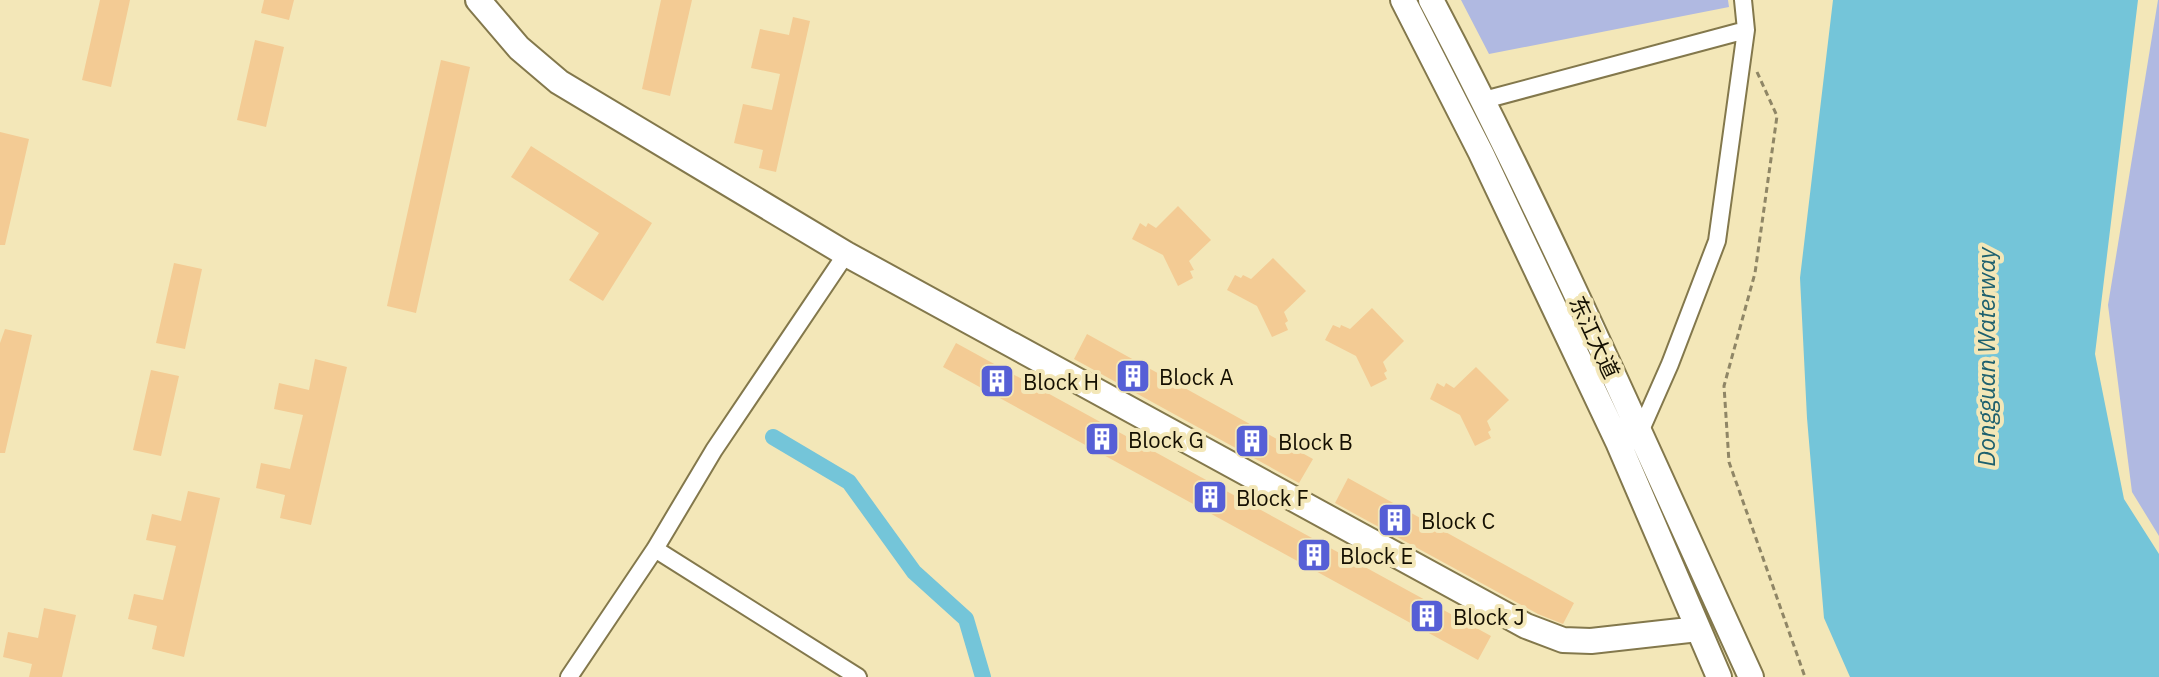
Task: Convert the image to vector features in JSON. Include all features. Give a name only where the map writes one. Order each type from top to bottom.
[{"type":"main road","name":"东江大道","points":[[1403,0],[1481,153],[1618,442],[1719,677]]},
{"type":"main road","name":"东江大道","points":[[1431,0],[1484,100],[1751,677]]},
{"type":"main road","points":[[479,2],[519,48],[559,82],[846,254],[1526,626],[1563,640],[1591,641],[1698,629]]},
{"type":"street","points":[[1640,432],[1717,241],[1746,30],[1743,0]]},
{"type":"street","points":[[1484,100],[1746,30]]},
{"type":"street","points":[[569,677],[655,549],[714,450],[846,254]]},
{"type":"street","points":[[655,549],[853,676]]},
{"type":"path","points":[[1756,70],[1777,116],[1755,273],[1724,386],[1729,462],[1805,677]]},
{"type":"shaded area","points":[[1461,0],[1728,0],[1729,7],[1489,54]]},
{"type":"shaded area","points":[[2158,0],[2159,536],[2132,492],[2108,305]]},
{"type":"water","name":"Dongguan Waterway","points":[[1833,0],[2138,0],[2095,354],[2124,499],[2159,554],[2159,677],[1850,677],[1824,618],[1807,418],[1800,278]]},
{"type":"building","points":[[100,0],[130,0],[111,87],[82,80]]},
{"type":"building","points":[[264,0],[294,0],[289,20],[261,13]]},
{"type":"building","points":[[661,0],[692,0],[670,96],[642,89]]},
{"type":"building","points":[[793,17],[810,21],[776,172],[759,168],[763,150],[734,143],[743,104],[772,110],[780,74],[751,68],[760,29],[789,35]]},
{"type":"building","points":[[255,40],[284,47],[266,127],[237,120]]},
{"type":"building","points":[[441,60],[470,67],[416,313],[387,306]]},
{"type":"building","points":[[0,132],[29,139],[5,245],[0,245]]},
{"type":"building","points":[[531,146],[652,223],[603,301],[569,280],[599,233],[511,177]]},
{"type":"building","points":[[1178,206],[1211,240],[1189,261],[1194,270],[1190,271],[1193,278],[1178,286],[1163,255],[1132,239],[1140,223],[1156,228]]},
{"type":"building","points":[[1273,258],[1306,291],[1284,312],[1288,330],[1272,337],[1257,306],[1227,290],[1235,275],[1251,279]]},
{"type":"building","points":[[174,263],[202,269],[185,349],[156,343]]},
{"type":"building","points":[[1372,308],[1404,341],[1383,362],[1387,379],[1371,387],[1356,356],[1325,340],[1333,325],[1350,329]]},
{"type":"building","points":[[5,329],[32,335],[5,453],[0,453],[0,343]]},
{"type":"building","points":[[1087,334],[1313,459],[1299,483],[1074,359]]},
{"type":"building","points":[[956,343],[1491,636],[1478,660],[943,367]]},
{"type":"building","points":[[315,359],[347,367],[311,525],[280,518],[285,495],[256,488],[261,463],[290,469],[303,415],[274,409],[279,383],[309,390]]},
{"type":"building","points":[[1476,367],[1509,400],[1487,421],[1491,438],[1475,446],[1460,415],[1430,399],[1437,383],[1444,387],[1446,383],[1454,388]]},
{"type":"building","points":[[151,370],[179,376],[161,456],[133,450]]},
{"type":"building","points":[[1348,478],[1574,603],[1563,624],[1538,614],[1335,503]]},
{"type":"building","points":[[188,491],[220,498],[184,657],[152,649],[157,626],[128,619],[134,594],[163,600],[176,546],[146,540],[152,514],[181,521]]},
{"type":"building","points":[[44,608],[76,615],[62,677],[29,677],[32,664],[3,657],[8,632],[38,638]]},
{"type":"waterway","points":[[773,437],[849,482],[914,572],[966,619],[983,677]]},
{"type":"place","name":"Block A","points":[[1133,376]]},
{"type":"place","name":"Block H","points":[[997,381]]},
{"type":"place","name":"Block G","points":[[1102,439]]},
{"type":"place","name":"Block B","points":[[1252,441]]},
{"type":"place","name":"Block F","points":[[1210,497]]},
{"type":"place","name":"Block C","points":[[1395,520]]},
{"type":"place","name":"Block E","points":[[1314,555]]},
{"type":"place","name":"Block J","points":[[1427,616]]}]
